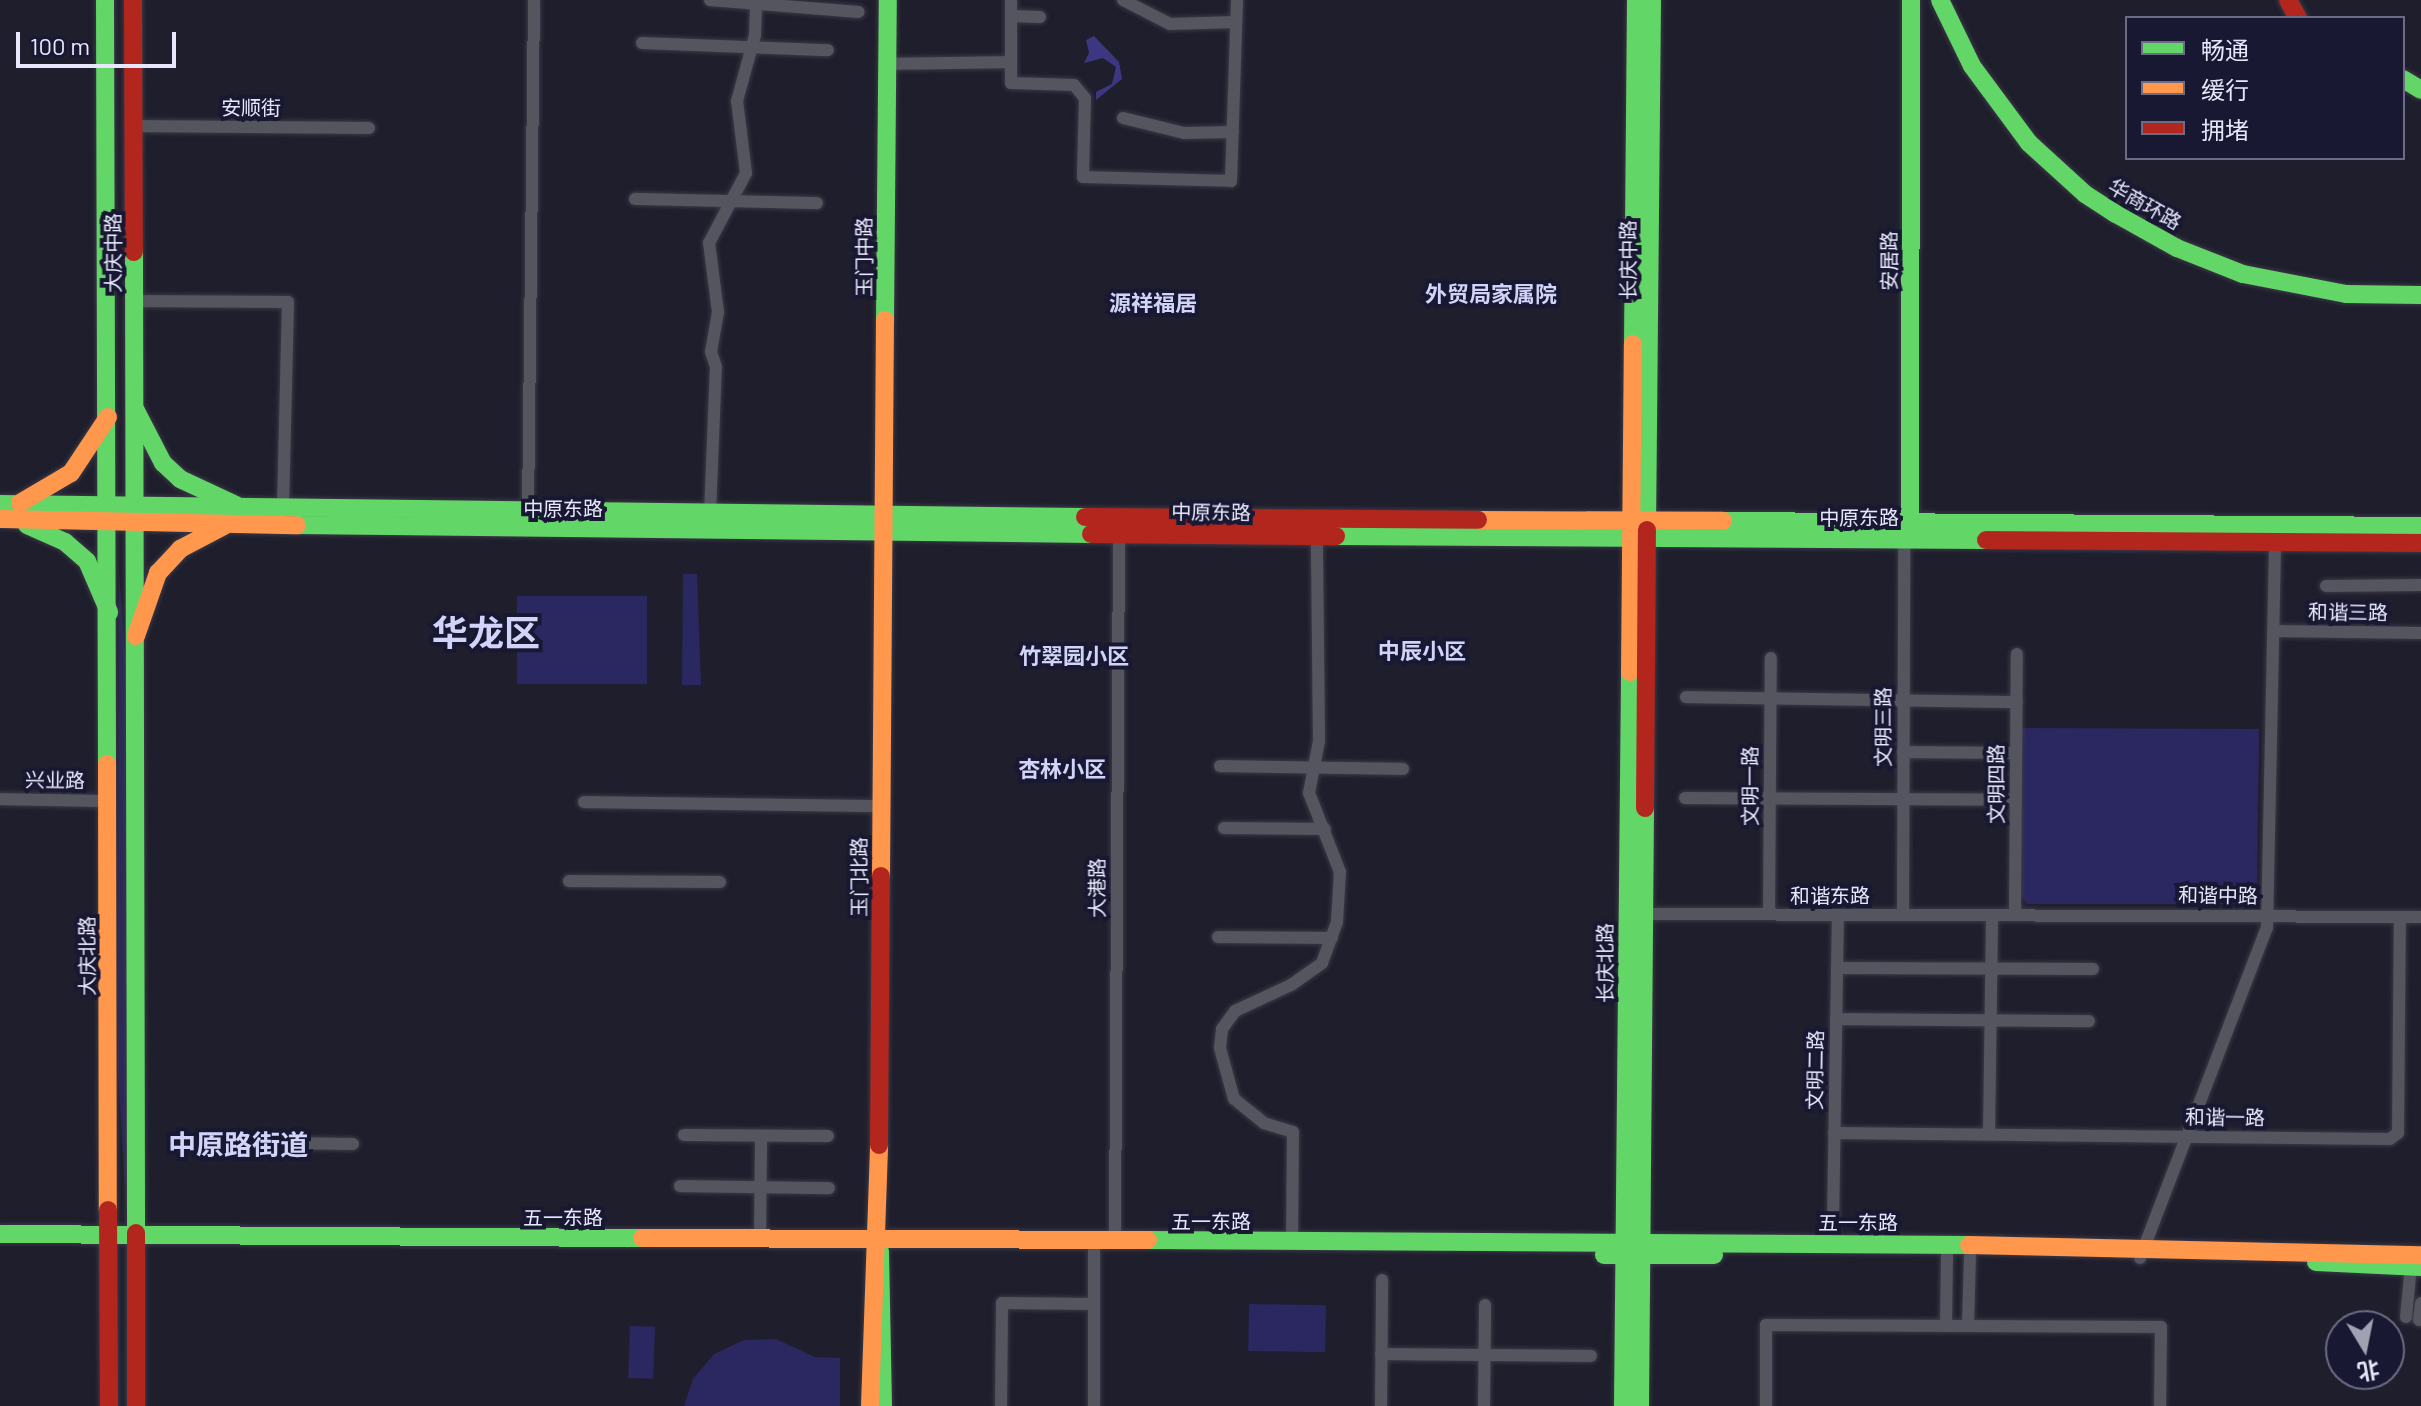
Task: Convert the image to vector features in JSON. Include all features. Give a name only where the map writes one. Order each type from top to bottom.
[{"type":"main road","name":"大庆中路","points":[[105,0],[109,514]]},
{"type":"main road","name":"大庆中路","points":[[133,0],[136,514]]},
{"type":"main road","name":"玉门中路","points":[[884,523],[888,0]]},
{"type":"main road","name":"长庆中路","points":[[1636,0],[1639,529]]},
{"type":"main road","name":"长庆中路","points":[[1639,529],[1652,0]]},
{"type":"main road","name":"安居路","points":[[1907,531],[1911,0]]},
{"type":"main road","name":"华商环路","points":[[1940,0],[1972,66],[2029,143],[2085,194],[2116,214],[2177,248],[2243,274],[2346,294],[2421,295]]},
{"type":"main road","points":[[135,409],[163,463],[180,479],[243,508]]},
{"type":"main road","points":[[8,504],[71,473],[108,417]]},
{"type":"main road","name":"中原东路","points":[[8,504],[109,514]]},
{"type":"main road","name":"中原东路","points":[[0,519],[243,508],[710,514],[1119,533],[1317,535],[1639,529]]},
{"type":"main road","name":"大庆北路","points":[[109,514],[109,1406]]},
{"type":"main road","points":[[136,514],[136,1406]]},
{"type":"main road","name":"中原东路","points":[[136,514],[230,524],[884,523],[1907,531],[2421,526]]},
{"type":"main road","points":[[0,519],[42,529],[87,561],[109,612]]},
{"type":"main road","name":"玉门北路","points":[[883,1406],[878,1247],[884,523]]},
{"type":"main road","points":[[136,636],[158,573],[180,549],[230,524]]},
{"type":"main road","name":"长庆北路","points":[[1623,1406],[1633,1249],[1644,914],[1639,529]]},
{"type":"main road","name":"长庆北路","points":[[1639,529],[1633,1249],[1640,1406]]},
{"type":"main road","name":"中原东路","points":[[1907,531],[2275,542],[2421,543]]},
{"type":"main road","name":"五一东路","points":[[0,1234],[109,1240]]},
{"type":"main road","name":"五一东路","points":[[0,1244],[109,1240],[760,1239],[878,1247]]},
{"type":"main road","name":"五一东路","points":[[136,1240],[878,1247],[2143,1252],[2418,1263]]},
{"type":"main road","name":"五一东路","points":[[1094,1247],[1115,1243],[1292,1244],[1970,1256],[2143,1252]]},
{"type":"main road","name":"玉门北路","points":[[870,1406],[878,1247]]},
{"type":"street","points":[[528,513],[534,0]]},
{"type":"street","points":[[710,0],[859,12]]},
{"type":"street","points":[[1011,0],[1011,83],[1066,84],[1081,91],[1083,177],[1231,181],[1237,0]]},
{"type":"street","points":[[1123,0],[1170,24],[1236,22]]},
{"type":"street","points":[[710,514],[716,367],[711,352],[718,312],[709,243],[746,173],[737,101],[751,47],[756,3]]},
{"type":"street","points":[[1011,16],[1040,17]]},
{"type":"street","points":[[642,43],[828,50]]},
{"type":"street","points":[[887,64],[1011,62]]},
{"type":"street","points":[[1123,118],[1184,133],[1233,132]]},
{"type":"street","name":"安顺街","points":[[134,126],[369,128]]},
{"type":"street","points":[[635,199],[817,203]]},
{"type":"street","points":[[135,301],[288,302],[283,509]]},
{"type":"street","name":"文明三路","points":[[1903,915],[1907,531]]},
{"type":"street","name":"大港路","points":[[1115,1243],[1119,533]]},
{"type":"street","points":[[1292,1244],[1293,1132],[1264,1123],[1234,1099],[1223,1068],[1222,1029],[1247,1003],[1310,974],[1322,963],[1332,938],[1341,883],[1325,829],[1309,793],[1319,741],[1317,535]]},
{"type":"street","points":[[2143,1252],[2269,916],[2275,542]]},
{"type":"street","points":[[2326,586],[2421,585]]},
{"type":"street","name":"和谐三路","points":[[2274,631],[2421,633]]},
{"type":"street","name":"文明四路","points":[[2015,915],[2017,654]]},
{"type":"street","name":"文明一路","points":[[1769,914],[1771,658]]},
{"type":"street","points":[[1686,697],[2017,702]]},
{"type":"street","points":[[1903,752],[2016,753]]},
{"type":"street","points":[[1220,766],[1403,769]]},
{"type":"street","points":[[1685,798],[2016,800]]},
{"type":"street","name":"兴业路","points":[[0,799],[109,801]]},
{"type":"street","points":[[584,802],[882,806]]},
{"type":"street","points":[[1224,828],[1325,829]]},
{"type":"street","points":[[569,881],[720,882]]},
{"type":"street","name":"和谐东路","points":[[1644,914],[2015,915]]},
{"type":"street","name":"文明二路","points":[[1833,1226],[1838,915]]},
{"type":"street","points":[[1989,1134],[1992,915]]},
{"type":"street","name":"和谐中路","points":[[2015,915],[2421,917]]},
{"type":"street","name":"和谐一路","points":[[1834,1133],[2390,1139],[2398,1133],[2400,917]]},
{"type":"street","points":[[1218,937],[1332,938]]},
{"type":"street","points":[[1837,968],[2093,969]]},
{"type":"street","points":[[1836,1019],[2089,1021]]},
{"type":"street","points":[[684,1135],[828,1136]]},
{"type":"street","points":[[760,1239],[761,1136]]},
{"type":"street","points":[[281,1143],[353,1144]]},
{"type":"street","points":[[680,1186],[829,1188]]},
{"type":"street","points":[[1094,1247],[1094,1406]]},
{"type":"street","points":[[1946,1326],[1947,1255]]},
{"type":"street","points":[[1968,1326],[1970,1256]]},
{"type":"street","points":[[2413,1318],[2418,1263]]},
{"type":"street","points":[[1381,1406],[1382,1280]]},
{"type":"street","points":[[1001,1406],[1002,1303],[1094,1304]]},
{"type":"street","points":[[2413,1318],[2421,1303]]},
{"type":"street","points":[[1484,1406],[1485,1305]]},
{"type":"street","points":[[1766,1406],[1766,1325],[2161,1327],[2160,1406]]},
{"type":"street","points":[[1381,1354],[1591,1356]]},
{"type":"shaded area","points":[[1094,36],[1119,62],[1122,79],[1096,100],[1096,92],[1112,84],[1116,67],[1103,58],[1084,63],[1089,53],[1086,40]]},
{"type":"shaded area","points":[[119,572],[127,678],[126,1207],[118,1069]]},
{"type":"shaded area","points":[[683,574],[697,574],[701,685],[682,685]]},
{"type":"shaded area","points":[[517,596],[647,596],[647,684],[517,684]]},
{"type":"shaded area","points":[[2020,728],[2259,729],[2257,899],[2250,904],[2027,904],[2022,897]]},
{"type":"shaded area","points":[[1249,1304],[1326,1305],[1325,1352],[1248,1351]]},
{"type":"shaded area","points":[[630,1326],[655,1327],[653,1379],[628,1378]]},
{"type":"shaded area","points":[[776,1339],[815,1357],[840,1358],[840,1406],[684,1406],[693,1379],[714,1354],[744,1340]]},
{"type":"traffic: fast","points":[[105,0],[107,764]]},
{"type":"traffic: fast","points":[[885,320],[888,0]]},
{"type":"traffic: fast","points":[[1633,344],[1636,0]]},
{"type":"traffic: fast","points":[[1647,530],[1652,0]]},
{"type":"traffic: fast","points":[[1910,523],[1911,0]]},
{"type":"traffic: fast","points":[[1940,0],[1972,66],[2029,143],[2085,194],[2116,214],[2177,248],[2243,274],[2346,294],[2421,295]]},
{"type":"traffic: fast","points":[[2405,80],[2421,90]]},
{"type":"traffic: fast","points":[[134,252],[136,1233]]},
{"type":"traffic: fast","points":[[135,409],[163,463],[180,479],[236,505]]},
{"type":"traffic: fast","points":[[0,504],[1085,517]]},
{"type":"traffic: fast","points":[[1723,521],[2421,526]]},
{"type":"traffic: fast","points":[[27,525],[65,542],[87,561],[109,612]]},
{"type":"traffic: fast","points":[[297,525],[1091,534]]},
{"type":"traffic: fast","points":[[1336,536],[1986,540]]},
{"type":"traffic: fast","points":[[1623,1406],[1630,672]]},
{"type":"traffic: fast","points":[[1640,1406],[1645,808]]},
{"type":"traffic: fast","points":[[0,1234],[642,1238]]},
{"type":"traffic: fast","points":[[1148,1240],[1969,1245]]},
{"type":"traffic: fast","points":[[880,1251],[883,1406]]},
{"type":"traffic: fast","points":[[1604,1255],[1714,1255]]},
{"type":"traffic: fast","points":[[2316,1262],[2421,1267]]},
{"type":"traffic: slow","points":[[881,876],[885,320]]},
{"type":"traffic: slow","points":[[1630,672],[1633,344]]},
{"type":"traffic: slow","points":[[20,503],[71,473],[108,417]]},
{"type":"traffic: slow","points":[[0,519],[297,525]]},
{"type":"traffic: slow","points":[[1478,520],[1723,521]]},
{"type":"traffic: slow","points":[[136,636],[158,573],[180,549],[224,526]]},
{"type":"traffic: slow","points":[[107,764],[108,1210]]},
{"type":"traffic: slow","points":[[870,1406],[879,1145]]},
{"type":"traffic: slow","points":[[642,1238],[1148,1240]]},
{"type":"traffic: slow","points":[[1969,1245],[2421,1255]]},
{"type":"traffic: jam","points":[[133,0],[134,252]]},
{"type":"traffic: jam","points":[[2288,0],[2297,16]]},
{"type":"traffic: jam","points":[[1085,517],[1478,520]]},
{"type":"traffic: jam","points":[[1645,808],[1647,530]]},
{"type":"traffic: jam","points":[[1091,534],[1336,536]]},
{"type":"traffic: jam","points":[[1986,540],[2421,543]]},
{"type":"traffic: jam","points":[[879,1145],[881,876]]},
{"type":"traffic: jam","points":[[108,1210],[109,1406]]},
{"type":"traffic: jam","points":[[136,1233],[136,1406]]},
{"type":"district","name":"外贸局家属院","points":[[1491,294]]},
{"type":"district","name":"源祥福居","points":[[1153,303]]},
{"type":"district","name":"华龙区","points":[[486,632]]},
{"type":"district","name":"中辰小区","points":[[1422,651]]},
{"type":"district","name":"竹翠园小区","points":[[1074,656]]},
{"type":"district","name":"杏林小区","points":[[1062,769]]},
{"type":"district","name":"中原路街道","points":[[238,1144]]}]
